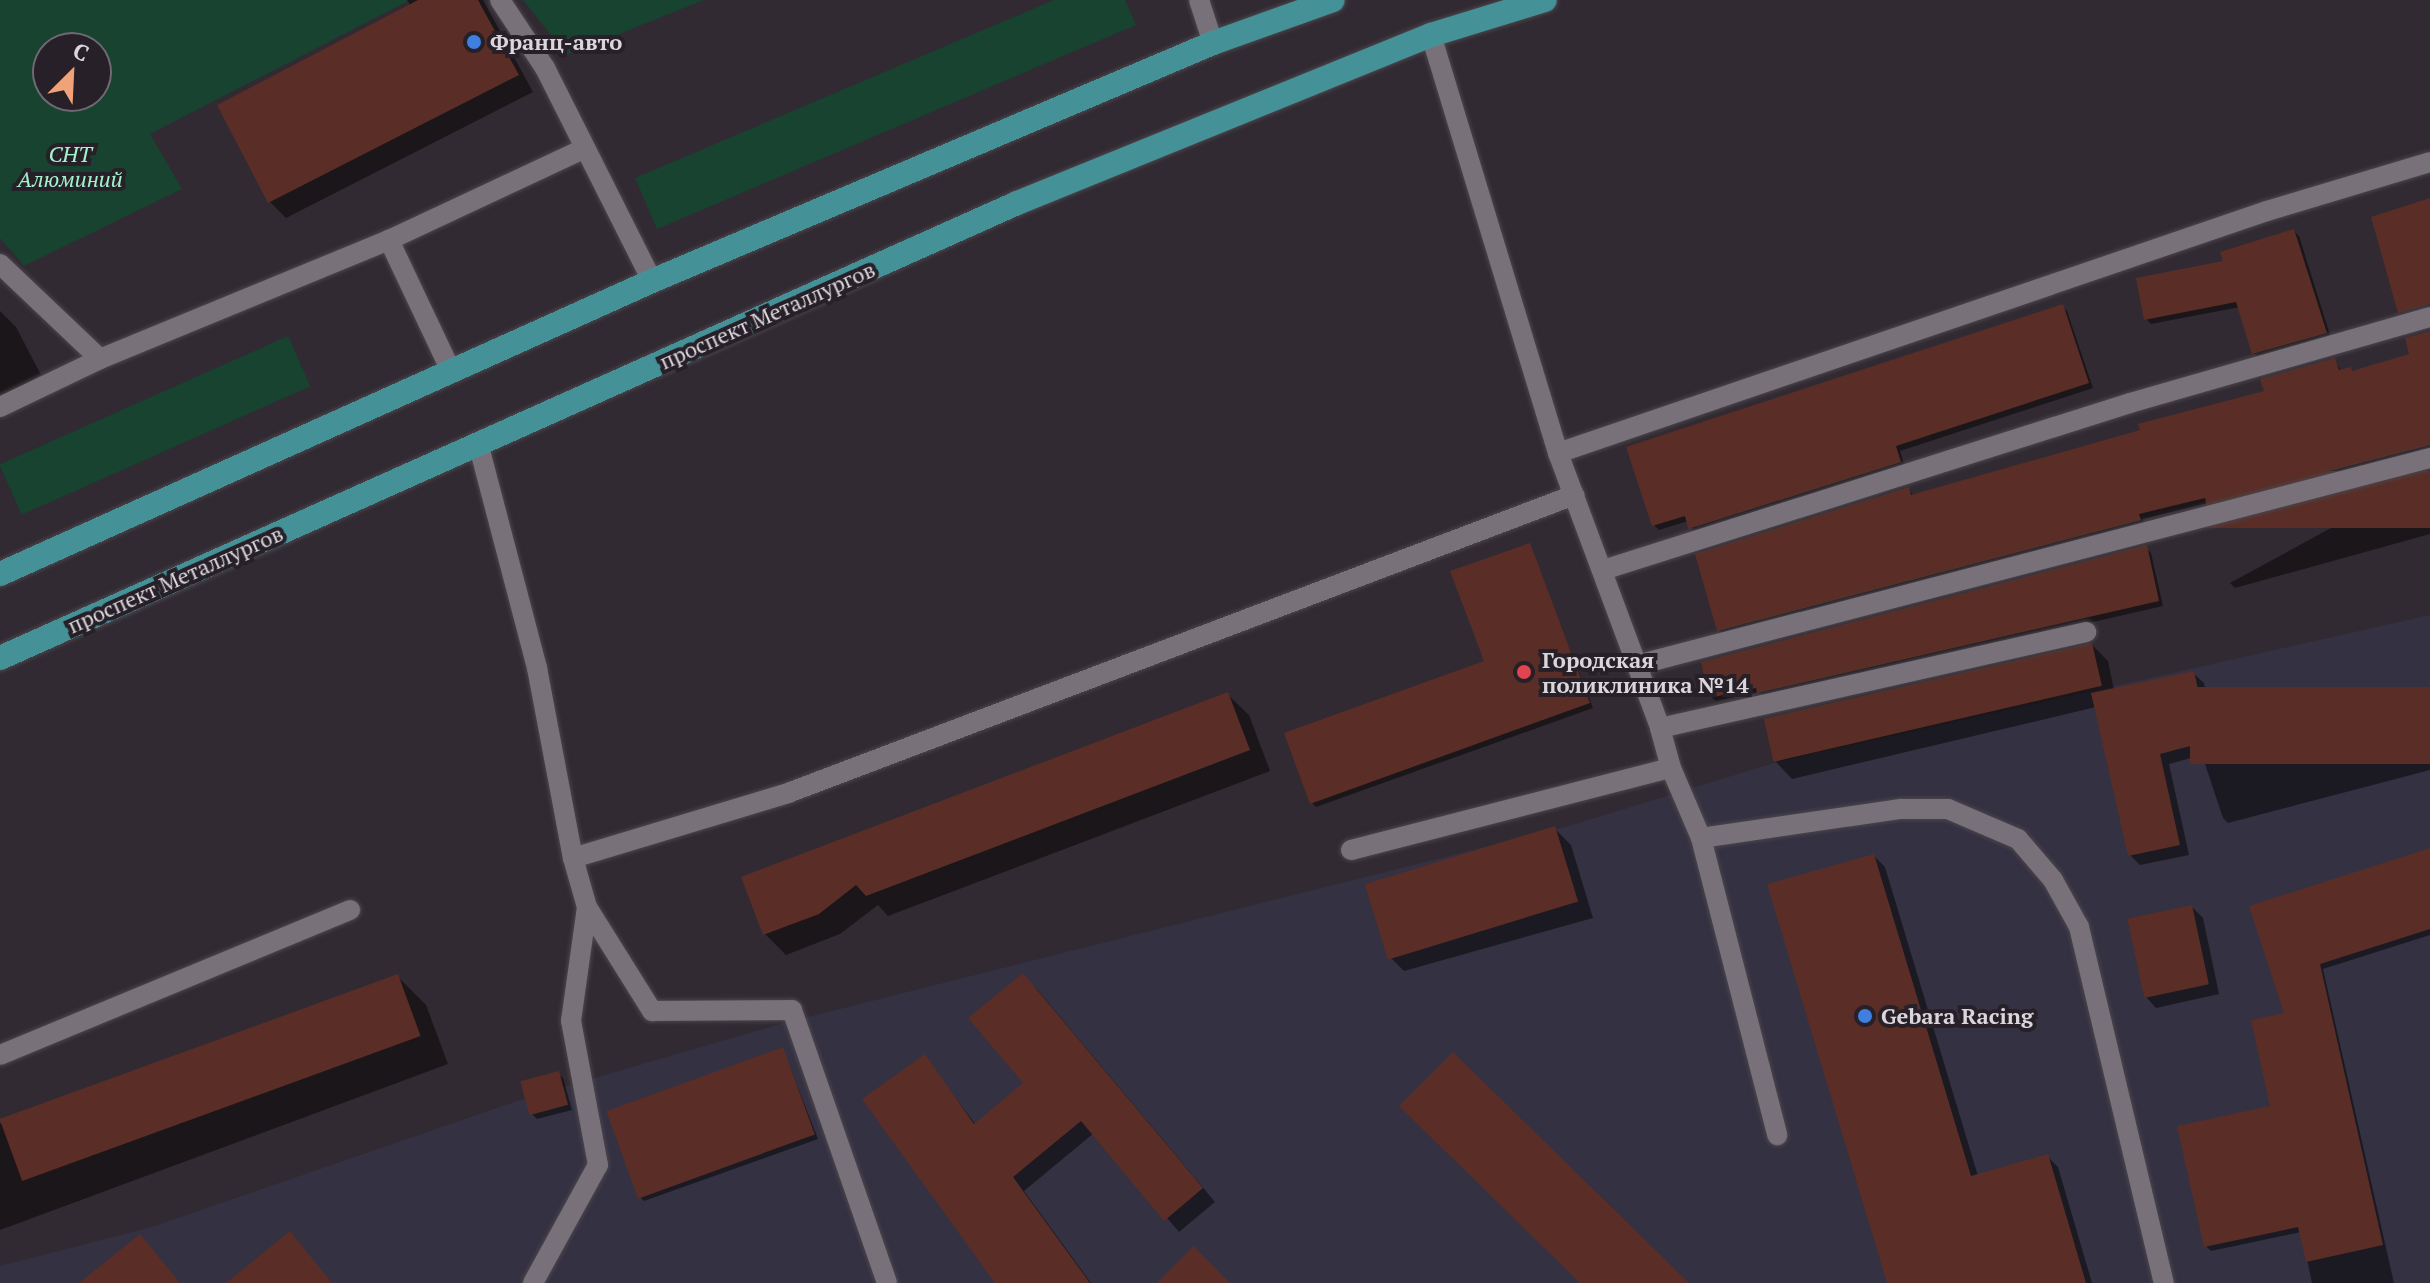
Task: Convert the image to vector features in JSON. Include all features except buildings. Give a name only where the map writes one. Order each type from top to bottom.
[{"type":"main road","points":[[0,574],[450,369],[652,281],[1213,43],[1333,0]]},
{"type":"main road","name":"проспект Металлургов","points":[[0,658],[1017,203],[1431,35],[1545,0]]},
{"type":"lane","points":[[500,0],[545,68],[583,149],[652,281]]},
{"type":"lane","points":[[1199,0],[1213,43]]},
{"type":"lane","points":[[1431,35],[1558,453],[1660,728],[1671,768],[1701,838],[1777,1135]]},
{"type":"lane","points":[[0,407],[100,359],[389,240],[583,149]]},
{"type":"lane","points":[[1558,453],[2267,211],[2430,162]]},
{"type":"lane","points":[[389,240],[450,369]]},
{"type":"lane","points":[[0,264],[100,359]]},
{"type":"lane","points":[[1603,570],[2130,403],[2430,317]]},
{"type":"lane","points":[[478,443],[537,668],[573,858],[587,907],[652,1011],[792,1010],[887,1283]]},
{"type":"lane","points":[[1637,665],[2430,458]]},
{"type":"lane","points":[[573,858],[788,793],[1574,495]]},
{"type":"lane","points":[[1660,728],[2086,632]]},
{"type":"lane","points":[[1351,850],[1671,768]]},
{"type":"lane","points":[[1701,838],[1901,809],[1948,809],[2018,839],[2053,880],[2079,927],[2164,1283]]},
{"type":"lane","points":[[533,1283],[598,1165],[571,1021],[587,907]]},
{"type":"lane","points":[[0,1055],[350,910]]},
{"type":"shaded area","points":[[2430,615],[2430,1283],[0,1283],[0,1266],[149,1228],[526,1098],[784,1023],[1569,826],[1774,763]]},
{"type":"green space","name":"СНТ Алюминий","points":[[0,0],[410,0],[150,134],[182,189],[24,266],[0,238]]},
{"type":"green space","points":[[523,0],[704,0],[567,55]]},
{"type":"green space","points":[[1054,0],[1125,0],[1136,25],[657,229],[635,178]]},
{"type":"green space","points":[[288,336],[310,386],[22,515],[0,464]]},
{"type":"place","name":"Франц-авто","points":[[474,42]]},
{"type":"place","name":"Городская поликлиника №14","points":[[1524,672]]},
{"type":"place","name":"Gebara Racing","points":[[1865,1016]]}]
